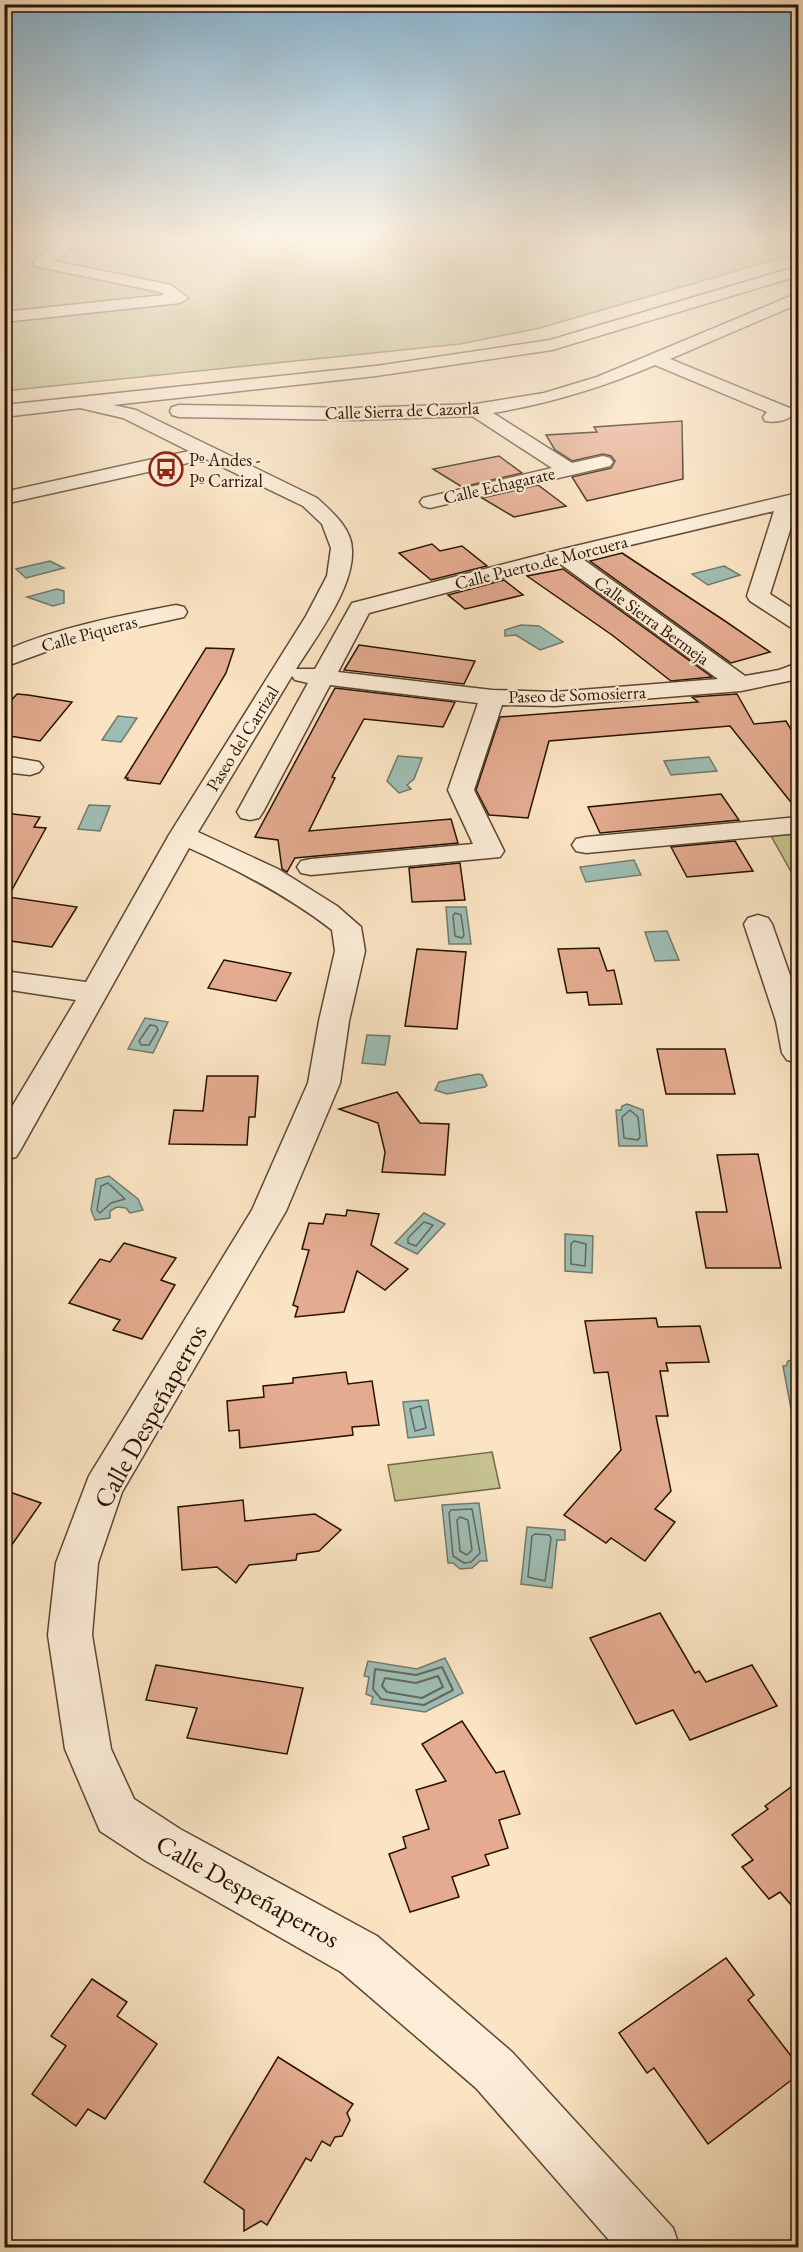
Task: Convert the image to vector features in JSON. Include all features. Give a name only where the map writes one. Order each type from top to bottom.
[{"type":"street","points":[[134,406],[434,364],[565,341]]},
{"type":"street","name":"Calle Sierra de Cazorla","points":[[134,406],[355,414],[476,410],[546,398],[603,381],[700,341]]},
{"type":"street","points":[[656,359],[784,412],[772,417]]},
{"type":"street","name":"Paseo del Carrizal","points":[[4,411],[81,403],[134,406],[206,453],[262,477],[310,502],[331,522],[342,548],[338,576],[183,835],[4,1149]]},
{"type":"street","name":"Calle Echagarate","points":[[476,410],[568,469]]},
{"type":"street","points":[[4,498],[206,453]]},
{"type":"street","name":"Calle Echagarate","points":[[430,502],[603,462]]},
{"type":"street","points":[[793,501],[758,596],[798,622]]},
{"type":"street","name":"Calle Puerto de Morcuera","points":[[250,812],[360,608],[563,555],[793,501]]},
{"type":"street","name":"Calle Sierra Bermeja","points":[[563,555],[741,684]]},
{"type":"street","name":"Calle Piqueras","points":[[4,660],[62,637],[176,612]]},
{"type":"street","name":"Paseo de Somosierra","points":[[282,673],[492,697],[555,699],[794,680]]},
{"type":"street","points":[[311,867],[490,851],[461,790],[492,697]]},
{"type":"street","points":[[4,764],[30,767]]},
{"type":"street","points":[[586,845],[798,825]]},
{"type":"street","name":"Calle Despeñaperros","points":[[183,835],[272,876],[321,906],[346,927],[350,951],[334,1021],[324,1083],[269,1211],[103,1488],[77,1563],[70,1635],[88,1749],[117,1815],[163,1845],[248,1890],[359,1954],[494,2070],[653,2247]]},
{"type":"street","points":[[758,924],[791,1021],[798,1053]]},
{"type":"street","points":[[4,980],[95,993]]},
{"type":"shaded area","points":[[5,341],[475,341],[460,344],[5,391]]},
{"type":"shaded area","points":[[798,834],[798,884],[771,836]]},
{"type":"shaded area","points":[[492,1452],[500,1488],[395,1501],[388,1465]]},
{"type":"water","points":[[50,561],[64,568],[26,578],[16,569]]},
{"type":"water","points":[[724,566],[740,575],[708,585],[692,574]]},
{"type":"water","points":[[57,589],[64,591],[64,603],[53,606],[27,597]]},
{"type":"water","points":[[521,625],[539,626],[563,642],[540,650],[516,635],[505,636],[505,630]]},
{"type":"water","points":[[118,716],[137,718],[121,742],[102,740]]},
{"type":"water","points":[[398,756],[422,758],[414,779],[407,785],[411,789],[399,793],[387,781]]},
{"type":"water","points":[[709,757],[717,771],[671,775],[664,761]]},
{"type":"water","points":[[89,805],[110,806],[100,831],[78,829]]},
{"type":"water","points":[[634,860],[641,875],[586,882],[580,867]]},
{"type":"water","points":[[446,907],[466,907],[471,944],[449,944]]},
{"type":"water","points":[[667,931],[679,960],[655,961],[645,932]]},
{"type":"water","points":[[145,1018],[168,1022],[153,1053],[128,1049]]},
{"type":"water","points":[[367,1035],[390,1036],[385,1065],[362,1063]]},
{"type":"water","points":[[482,1075],[487,1085],[485,1087],[447,1094],[435,1090],[439,1082]]},
{"type":"water","points":[[627,1104],[643,1110],[647,1146],[619,1146],[616,1110],[621,1110],[622,1106]]},
{"type":"water","points":[[109,1176],[138,1199],[143,1210],[130,1213],[126,1208],[117,1207],[110,1211],[110,1218],[95,1220],[91,1210],[96,1179]]},
{"type":"water","points":[[424,1213],[445,1224],[417,1254],[395,1243]]},
{"type":"water","points":[[565,1234],[593,1236],[592,1273],[565,1271]]},
{"type":"water","points":[[794,1359],[798,1361],[798,1409],[791,1409],[783,1366]]},
{"type":"water","points":[[428,1400],[434,1435],[408,1438],[403,1402]]},
{"type":"water","points":[[479,1503],[487,1561],[480,1561],[472,1568],[460,1569],[453,1563],[448,1563],[442,1505]]},
{"type":"water","points":[[527,1527],[565,1530],[565,1540],[557,1540],[552,1588],[521,1584]]},
{"type":"water","points":[[445,1658],[463,1693],[425,1712],[371,1704],[373,1697],[366,1694],[369,1677],[364,1676],[368,1661],[417,1669]]},
{"type":"building","points":[[682,421],[683,479],[587,501],[572,477],[611,468],[615,461],[611,456],[603,454],[572,461],[555,450],[546,435],[597,432],[594,427]]},
{"type":"building","points":[[499,456],[522,473],[462,487],[433,469]]},
{"type":"building","points":[[538,485],[566,506],[514,517],[482,498]]},
{"type":"building","points":[[432,544],[440,551],[462,546],[487,566],[431,580],[399,553]]},
{"type":"building","points":[[622,553],[770,652],[731,663],[590,561]]},
{"type":"building","points":[[563,569],[712,677],[671,681],[612,635],[527,576]]},
{"type":"building","points":[[504,580],[523,595],[465,609],[448,595]]},
{"type":"building","points":[[359,645],[475,661],[464,684],[344,670]]},
{"type":"building","points":[[206,648],[234,649],[226,673],[160,784],[127,780],[128,778],[125,778]]},
{"type":"building","points":[[335,688],[455,702],[443,727],[364,719],[332,777],[335,778],[309,831],[451,819],[458,843],[295,858],[287,872],[282,869],[278,840],[255,837]]},
{"type":"building","points":[[17,694],[72,702],[40,741],[4,735],[4,708]]},
{"type":"building","points":[[737,694],[754,724],[786,721],[798,741],[798,811],[730,726],[549,741],[528,818],[489,815],[476,790],[500,717],[698,702],[692,697]]},
{"type":"building","points":[[721,794],[739,820],[600,833],[588,807]]},
{"type":"building","points":[[4,813],[40,817],[34,827],[46,828],[8,897],[77,907],[52,947],[4,940]]},
{"type":"building","points":[[735,841],[753,871],[687,877],[671,847]]},
{"type":"building","points":[[460,863],[465,900],[412,902],[409,868]]},
{"type":"building","points":[[599,948],[607,971],[614,970],[622,1004],[589,1005],[587,992],[567,993],[558,949]]},
{"type":"building","points":[[417,949],[466,952],[457,1029],[405,1026]]},
{"type":"building","points":[[224,960],[291,973],[276,1001],[208,988]]},
{"type":"building","points":[[657,1049],[725,1049],[735,1094],[666,1094]]},
{"type":"building","points":[[207,1076],[258,1076],[255,1117],[249,1117],[247,1145],[169,1144],[174,1110],[203,1111]]},
{"type":"building","points":[[397,1092],[420,1123],[449,1124],[445,1175],[382,1172],[385,1152],[378,1123],[339,1109]]},
{"type":"building","points":[[758,1154],[781,1268],[706,1268],[696,1212],[727,1212],[717,1155]]},
{"type":"building","points":[[347,1210],[379,1214],[371,1245],[408,1269],[385,1290],[357,1271],[344,1312],[295,1317],[298,1307],[293,1305],[309,1250],[302,1249],[309,1223],[323,1224],[326,1214],[346,1216]]},
{"type":"building","points":[[124,1243],[176,1258],[161,1280],[175,1285],[142,1339],[113,1330],[120,1320],[69,1303],[100,1259],[110,1262]]},
{"type":"building","points":[[656,1318],[658,1327],[700,1326],[709,1362],[666,1363],[668,1371],[660,1371],[668,1416],[656,1416],[671,1491],[655,1509],[675,1522],[645,1561],[611,1538],[606,1543],[564,1515],[621,1450],[608,1372],[594,1373],[585,1321]]},
{"type":"building","points":[[346,1372],[348,1384],[372,1381],[379,1425],[352,1427],[353,1435],[240,1448],[239,1430],[229,1431],[227,1401],[264,1397],[263,1386],[293,1383],[293,1378]]},
{"type":"building","points":[[4,1490],[41,1503],[4,1556]]},
{"type":"building","points":[[243,1500],[245,1521],[315,1514],[341,1530],[319,1551],[297,1554],[296,1560],[249,1565],[236,1583],[217,1567],[182,1570],[178,1507]]},
{"type":"building","points":[[660,1613],[695,1673],[699,1671],[706,1682],[752,1665],[777,1706],[690,1740],[673,1710],[636,1724],[590,1638]]},
{"type":"building","points":[[156,1665],[303,1688],[287,1754],[187,1738],[197,1708],[146,1700]]},
{"type":"building","points":[[462,1721],[496,1773],[504,1771],[520,1814],[499,1820],[508,1848],[485,1855],[489,1865],[452,1877],[459,1897],[410,1912],[389,1854],[406,1848],[403,1837],[429,1829],[416,1790],[446,1781],[422,1744]]},
{"type":"building","points":[[798,1782],[798,1913],[780,1892],[769,1899],[742,1867],[753,1860],[732,1835],[768,1809],[765,1806]]},
{"type":"building","points":[[726,1958],[754,1995],[748,2000],[798,2065],[798,2075],[708,2144],[654,2068],[647,2073],[619,2033]]},
{"type":"building","points":[[92,1979],[127,2002],[117,2016],[157,2044],[105,2119],[88,2109],[76,2126],[32,2094],[66,2046],[51,2036]]},
{"type":"building","points":[[278,2057],[353,2104],[347,2113],[350,2120],[342,2136],[335,2137],[330,2146],[322,2141],[311,2161],[306,2158],[267,2225],[261,2221],[244,2231],[244,2210],[204,2182]]},
{"type":"place","name":"Pº Andes - Pº Carrizal","points":[[166,469]]}]
